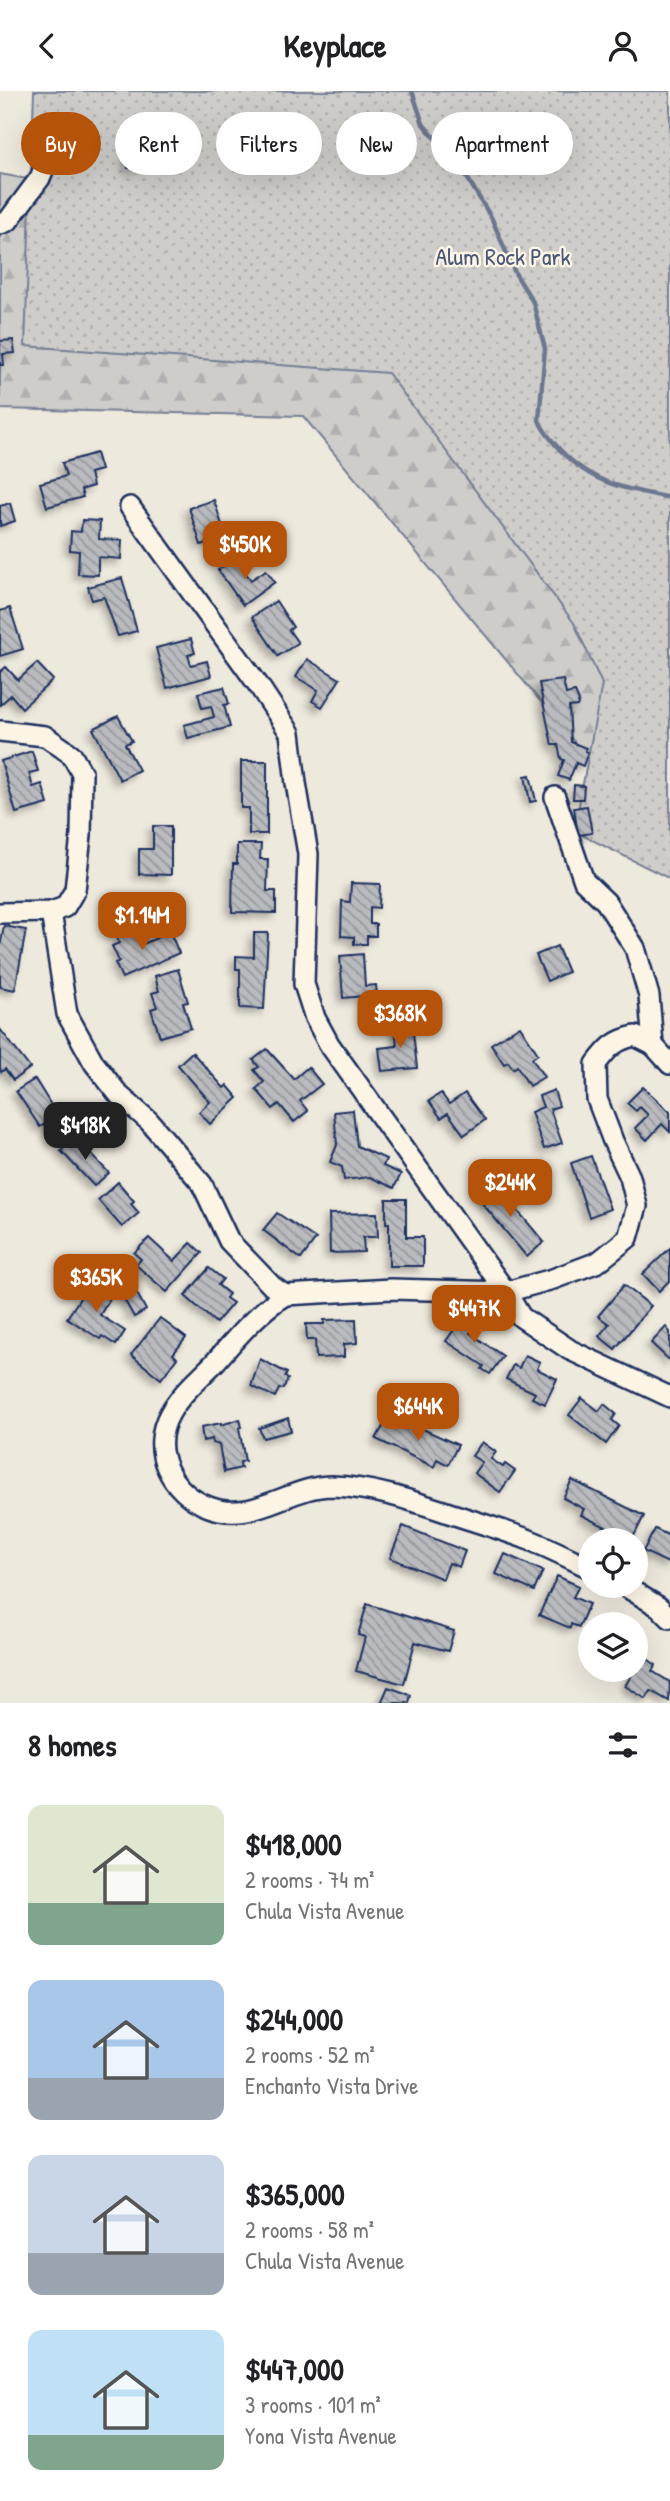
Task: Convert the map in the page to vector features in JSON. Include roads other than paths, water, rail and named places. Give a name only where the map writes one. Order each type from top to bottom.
[{"type":"street","points":[[0,224],[8,221],[41,175]]},
{"type":"street","points":[[130,507],[290,733],[308,854],[304,984],[315,1018],[329,1044],[506,1292],[521,1317],[570,1350],[670,1397]]},
{"type":"street","points":[[0,731],[45,736],[71,754],[82,773],[81,835],[75,890],[65,907],[51,912],[0,913]]},
{"type":"street","points":[[555,797],[584,881],[606,902],[635,948],[649,996],[653,1045]]},
{"type":"street","points":[[51,912],[68,1014],[94,1063],[119,1095],[149,1121],[202,1184],[229,1241],[272,1286],[285,1295]]},
{"type":"street","points":[[578,1562],[528,1539],[364,1489],[317,1487],[252,1510],[232,1512],[209,1507],[188,1495],[172,1479],[164,1465],[161,1448],[163,1428],[169,1415],[188,1391],[253,1320],[285,1295],[391,1289],[506,1292],[553,1279],[598,1262],[628,1238],[637,1206],[630,1178],[597,1099],[596,1064],[610,1045],[635,1035],[653,1045],[670,1064]]},
{"type":"street","points":[[644,1598],[670,1618]]},
{"type":"waterway","points":[[412,91],[423,124],[465,174],[492,219],[515,273],[533,302],[545,349],[539,420],[543,429],[566,456],[593,475],[621,487],[670,498]]},
{"type":"park label","name":"Alum Rock Park","points":[[503,256]]}]
